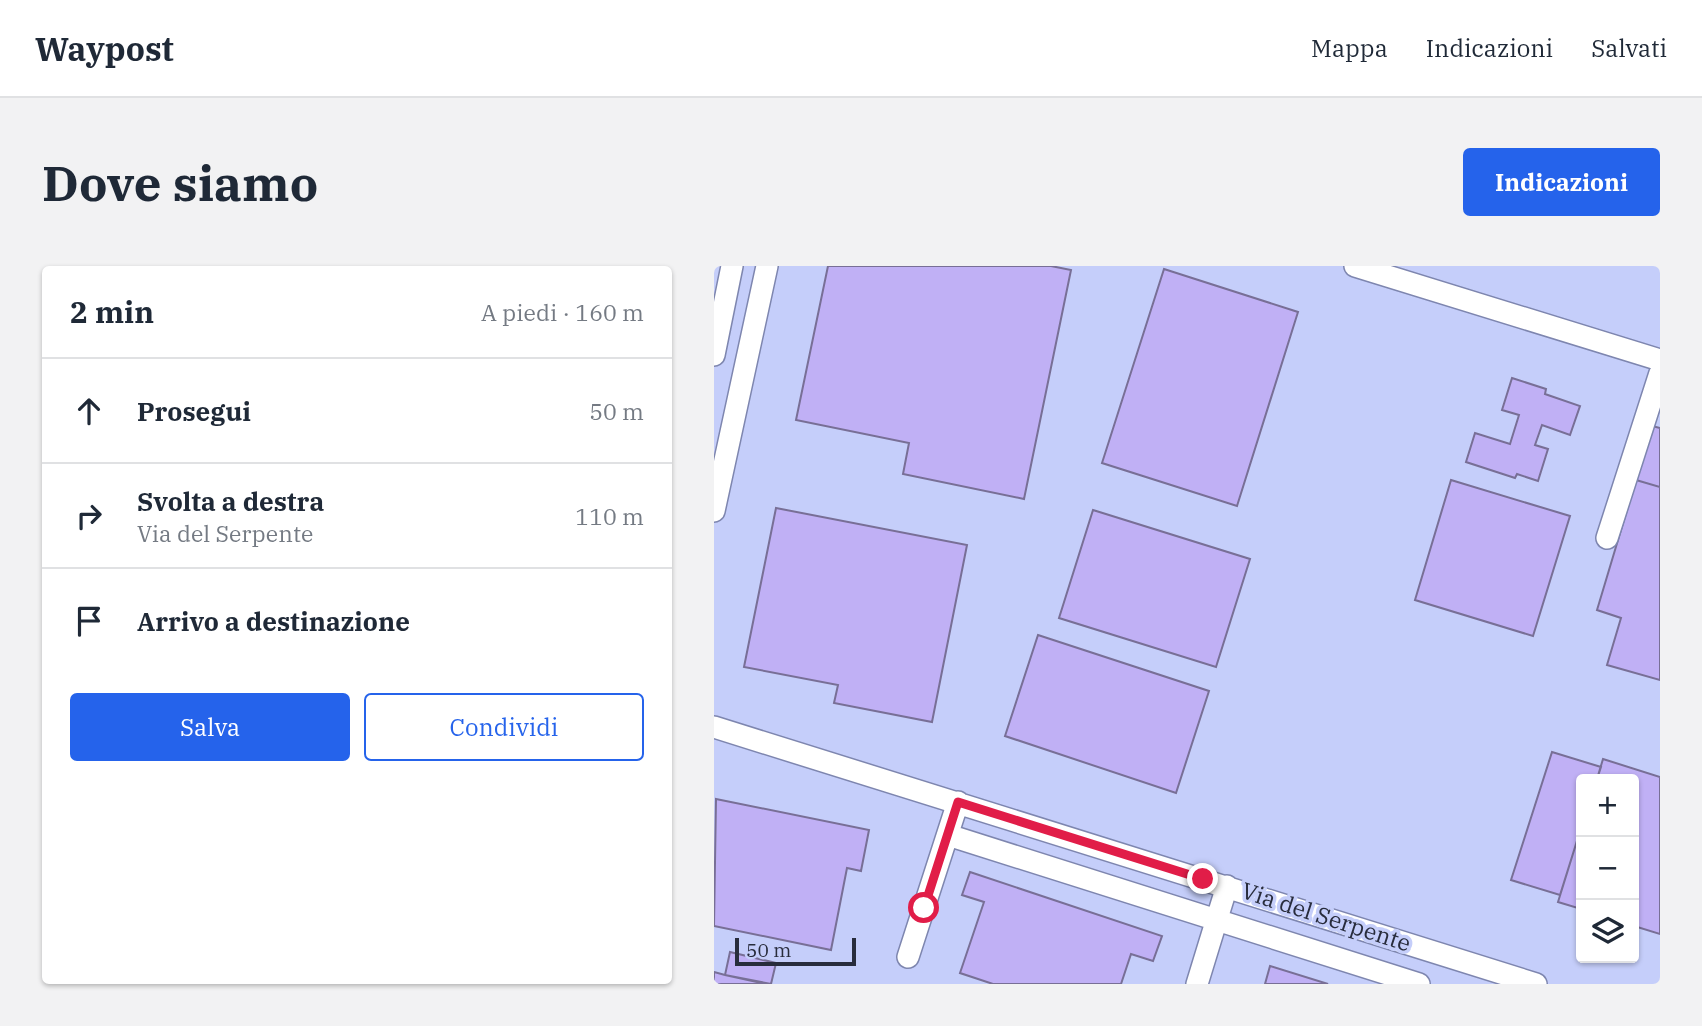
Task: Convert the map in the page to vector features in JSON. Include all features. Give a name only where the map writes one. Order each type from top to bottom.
[{"type":"street","points":[[714,355],[733,266]]},
{"type":"street","points":[[714,511],[767,266]]},
{"type":"street","points":[[1355,266],[1660,360]]},
{"type":"street","points":[[1607,538],[1660,373]]},
{"type":"street","name":"Via del Serpente","points":[[714,727],[1536,984]]},
{"type":"street","points":[[908,957],[958,802]]},
{"type":"street","points":[[947,835],[1417,983],[1424,948]]},
{"type":"street","points":[[1076,876],[1086,842]]},
{"type":"street","points":[[1196,984],[1227,886]]},
{"type":"building","points":[[828,266],[1051,266],[1071,270],[1024,499],[903,474],[909,443],[796,420]]},
{"type":"building","points":[[1164,269],[1298,312],[1237,506],[1102,463]]},
{"type":"building","points":[[1512,378],[1546,389],[1545,394],[1580,406],[1570,435],[1542,425],[1535,445],[1548,449],[1538,481],[1517,474],[1515,478],[1466,462],[1475,433],[1510,444],[1519,415],[1502,410]]},
{"type":"building","points":[[1652,426],[1660,428],[1660,487],[1636,480]]},
{"type":"building","points":[[1451,480],[1570,516],[1533,636],[1415,600]]},
{"type":"building","points":[[1636,480],[1660,487],[1660,680],[1607,665],[1621,618],[1597,610]]},
{"type":"building","points":[[776,508],[967,545],[932,722],[834,703],[838,685],[744,667]]},
{"type":"building","points":[[1093,510],[1250,559],[1216,667],[1059,618]]},
{"type":"building","points":[[1038,635],[1209,691],[1176,793],[1005,736]]},
{"type":"building","points":[[1552,752],[1601,767],[1599,774],[1576,774],[1576,844],[1560,895],[1511,880]]},
{"type":"building","points":[[1603,759],[1660,777],[1660,934],[1639,928],[1639,774],[1598,774]]},
{"type":"building","points":[[716,799],[869,830],[861,871],[847,868],[831,950],[714,926]]},
{"type":"building","points":[[1576,844],[1576,907],[1558,902]]},
{"type":"building","points":[[970,872],[1162,936],[1153,961],[1131,954],[1121,984],[993,984],[960,973],[984,902],[962,895]]},
{"type":"building","points":[[730,952],[776,963],[771,984],[725,975]]},
{"type":"building","points":[[1270,966],[1328,984],[1265,984]]},
{"type":"building","points":[[714,972],[725,975],[766,984],[714,984]]},
{"type":"route","points":[[924,908],[958,802],[1203,879]]}]
